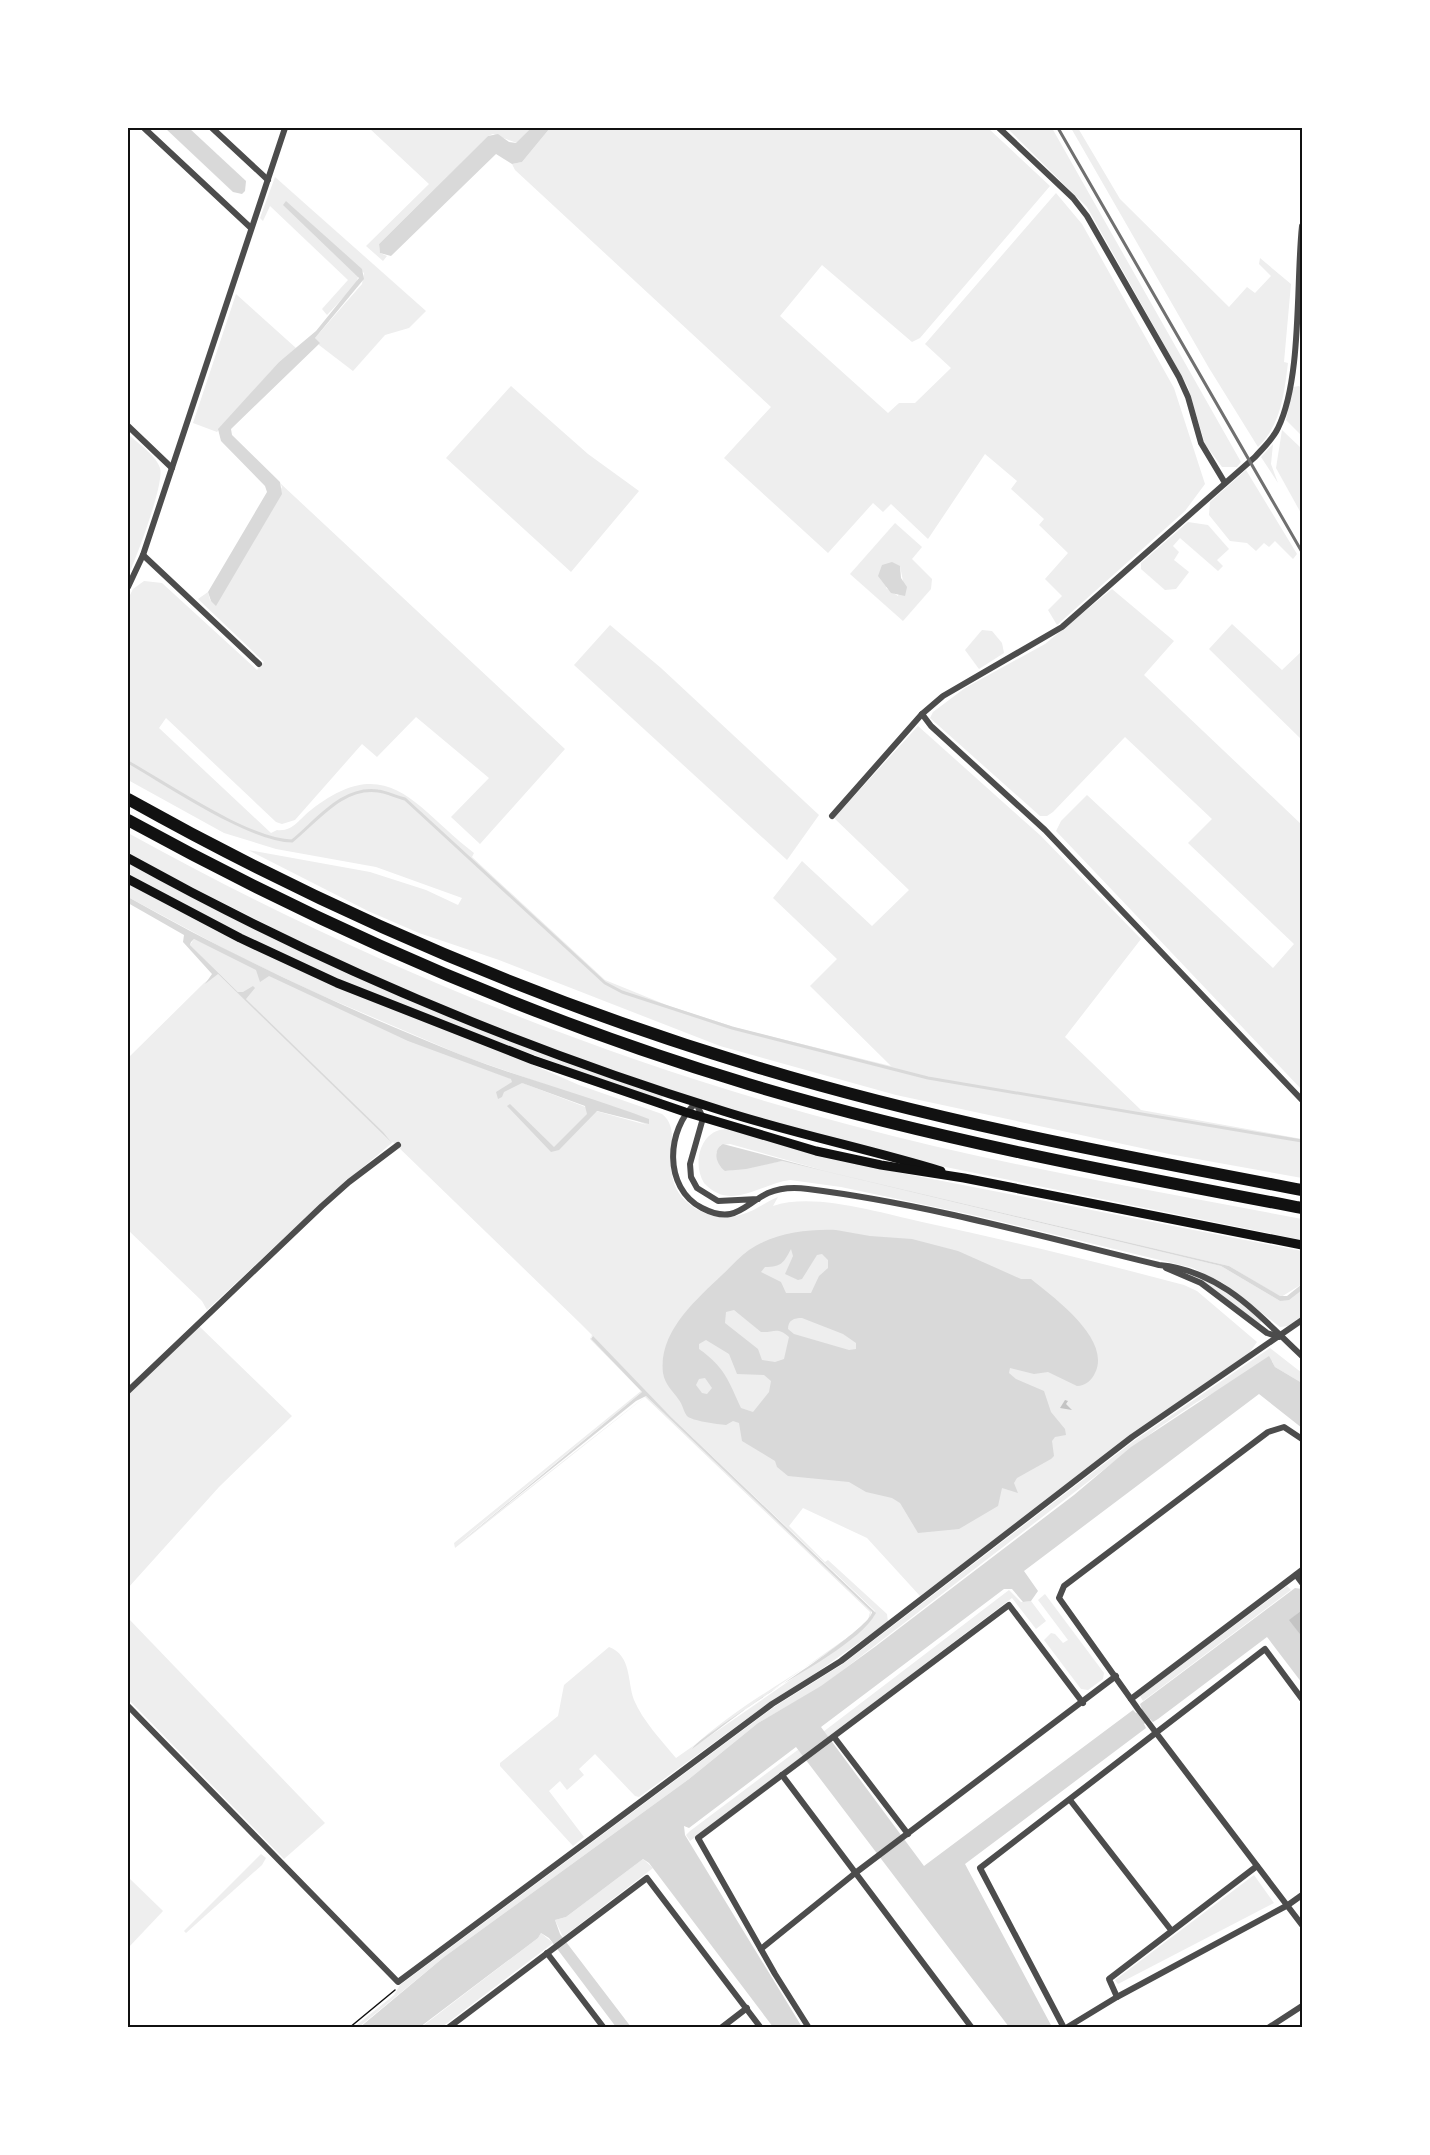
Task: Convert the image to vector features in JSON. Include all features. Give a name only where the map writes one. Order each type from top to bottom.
[{"type":"highway","points":[[128,799],[308,894],[382,928],[483,971],[668,1040],[866,1098],[1001,1131],[1302,1190]]},
{"type":"highway","points":[[128,820],[232,876],[372,944],[474,987],[661,1056],[748,1084],[872,1119],[973,1143],[1302,1208]]},
{"type":"main road","points":[[128,858],[277,936],[370,979],[529,1045],[696,1103],[964,1178],[1302,1245]]},
{"type":"main road","points":[[128,879],[240,938],[337,983],[562,1071],[703,1118],[826,1154],[920,1173],[964,1178]]},
{"type":"street","points":[[144,128],[251,228]]},
{"type":"street","points":[[212,128],[268,180]]},
{"type":"street","points":[[128,587],[143,555],[285,128]]},
{"type":"street","points":[[999,128],[1073,198],[1093,225],[1179,377],[1188,398],[1201,443],[1225,483]]},
{"type":"street","points":[[832,816],[922,714],[944,696],[1062,627],[1265,447],[1275,434],[1283,416],[1291,375],[1302,226]]},
{"type":"street","points":[[128,426],[172,468]]},
{"type":"street","points":[[143,555],[259,664]]},
{"type":"street","points":[[922,714],[931,726],[1047,832],[1302,1100]]},
{"type":"street","points":[[758,1199],[718,1201],[697,1188],[691,1177],[690,1164],[703,1118],[696,1103],[685,1112],[673,1157],[675,1177],[683,1192],[702,1208],[720,1213],[738,1212],[758,1199],[786,1188],[840,1193],[1185,1269],[1217,1282],[1273,1325],[1280,1337],[1302,1356]]},
{"type":"street","points":[[128,1391],[328,1200],[398,1145]]},
{"type":"street","points":[[128,1706],[398,1982],[772,1704],[841,1661],[1132,1437],[1302,1320]]},
{"type":"street","points":[[1302,1439],[1284,1427],[1268,1432],[1064,1586],[1059,1594],[1060,1602],[1138,1709],[1302,1925]]},
{"type":"street","points":[[1131,1699],[1299,1573],[1302,1583]]},
{"type":"street","points":[[809,2028],[698,1839],[1009,1605],[1083,1703]]},
{"type":"street","points":[[1302,1699],[1265,1649],[980,1868],[1065,2028],[1117,1997],[1288,1905],[1302,1895]]},
{"type":"street","points":[[761,1949],[854,1874],[1116,1676]]},
{"type":"street","points":[[834,1737],[906,1836]]},
{"type":"street","points":[[782,1775],[854,1874],[972,2028]]},
{"type":"street","points":[[1070,1800],[1171,1930]]},
{"type":"street","points":[[1117,1997],[1109,1979],[1257,1866]]},
{"type":"street","points":[[448,2028],[647,1878],[761,2028]]},
{"type":"street","points":[[547,1953],[604,2028]]},
{"type":"street","points":[[1268,2028],[1302,2006]]},
{"type":"street","points":[[721,2028],[747,2008]]},
{"type":"path","points":[[350,2028],[393,1994],[398,1982]]},
{"type":"shaded area","points":[[165,128],[189,128],[246,181],[245,191],[242,194],[233,192]]},
{"type":"shaded area","points":[[369,128],[531,128],[517,143],[493,134],[488,136],[379,244],[380,253],[387,256],[383,261],[366,246],[429,184]]},
{"type":"shaded area","points":[[531,128],[550,128],[522,162],[512,164],[496,154],[391,256],[380,253],[379,244],[488,136],[498,134],[509,142],[516,143]]},
{"type":"shaded area","points":[[550,128],[988,128],[1050,186],[920,338],[912,342],[822,265],[780,316],[888,413],[899,403],[915,403],[951,368],[925,344],[1056,193],[1082,224],[1174,388],[1205,484],[1185,511],[1057,625],[1048,610],[1062,596],[1045,579],[1068,553],[1039,525],[1044,519],[1011,489],[1017,481],[985,454],[928,539],[891,504],[883,512],[873,503],[828,553],[724,458],[771,407],[515,170],[512,164],[522,162]]},
{"type":"shaded area","points":[[1007,128],[1052,128],[1241,462],[1237,467],[1222,467],[1205,444],[1188,387],[1087,207]]},
{"type":"shaded area","points":[[1071,128],[1078,128],[1120,199],[1229,307],[1247,287],[1255,293],[1271,276],[1259,264],[1260,258],[1291,284],[1284,362],[1288,363],[1283,397],[1272,429],[1258,447],[1209,368]]},
{"type":"shaded area","points":[[275,177],[426,311],[409,328],[385,335],[353,371],[319,345],[315,338],[362,284],[364,273],[286,201],[358,276],[357,283],[327,315],[322,309],[348,280],[270,206],[263,221],[260,218]]},
{"type":"shaded area","points":[[286,201],[362,269],[364,279],[315,338],[320,343],[231,429],[232,435],[280,482],[282,494],[216,606],[211,601],[208,592],[267,492],[265,486],[221,441],[218,429],[279,362],[316,331],[359,278],[283,205]]},
{"type":"shaded area","points":[[236,294],[296,348],[279,362],[217,432],[193,423]]},
{"type":"shaded area","points":[[511,386],[588,454],[639,491],[571,572],[446,458]]},
{"type":"shaded area","points":[[1299,386],[1302,389],[1302,436],[1286,420],[1293,387]]},
{"type":"shaded area","points":[[1282,430],[1302,449],[1302,515],[1276,468]]},
{"type":"shaded area","points":[[128,434],[155,458],[160,468],[160,476],[149,521],[128,576]]},
{"type":"shaded area","points":[[1273,444],[1271,464],[1278,483],[1261,457]]},
{"type":"shaded area","points":[[1246,470],[1297,554],[1293,559],[1275,541],[1269,547],[1264,543],[1256,551],[1247,543],[1230,541],[1209,515],[1210,502]]},
{"type":"shaded area","points":[[280,483],[565,749],[480,844],[451,817],[489,778],[416,717],[377,757],[362,744],[295,820],[282,824],[276,822],[166,718],[159,728],[271,833],[292,827],[311,810],[338,793],[361,785],[382,785],[400,792],[418,804],[474,853],[472,857],[605,980],[669,1006],[737,1028],[891,1066],[810,986],[837,959],[773,898],[802,861],[872,926],[909,890],[834,818],[918,726],[1041,836],[1141,939],[1065,1037],[1141,1110],[1302,1139],[1302,1178],[1169,1154],[896,1095],[720,1046],[499,960],[419,933],[368,911],[248,850],[370,872],[426,890],[458,905],[462,898],[376,867],[276,849],[224,833],[128,780],[128,599],[133,589],[144,581],[162,583],[257,670],[264,662],[198,599],[208,592],[210,600],[216,604],[282,487]]},
{"type":"shaded area","points":[[1188,522],[1208,525],[1229,549],[1217,560],[1223,566],[1218,571],[1180,538],[1173,546],[1179,552],[1174,560],[1189,572],[1176,589],[1165,590],[1141,569],[1141,563]]},
{"type":"shaded area","points":[[895,523],[922,547],[912,559],[932,579],[931,589],[903,621],[850,574]],"holes":[[[900,566],[903,581],[898,596],[886,588]]]},
{"type":"shaded area","points":[[892,562],[900,566],[901,578],[907,587],[905,596],[891,593],[878,576],[882,565]]},
{"type":"shaded area","points":[[1112,589],[1174,641],[1144,675],[1302,825],[1302,1090],[1056,831],[1061,821],[1087,795],[1273,968],[1294,944],[1188,843],[1212,819],[1125,737],[1053,812],[1047,816],[1040,816],[930,718],[933,712],[965,688],[1045,644]]},
{"type":"shaded area","points":[[1232,624],[1282,670],[1302,651],[1302,740],[1209,649]]},
{"type":"shaded area","points":[[610,625],[661,668],[819,815],[787,860],[574,665]]},
{"type":"shaded area","points":[[982,630],[992,631],[1002,643],[1004,653],[979,669],[965,650]]},
{"type":"shaded area","points":[[128,833],[214,879],[390,963],[480,1001],[663,1069],[756,1098],[906,1139],[1075,1176],[1302,1219],[1302,1240],[921,1162],[745,1115],[540,1046],[348,966],[128,855]]},
{"type":"shaded area","points":[[128,862],[247,925],[663,1095],[661,1102],[381,998],[269,950],[128,876]]},
{"type":"shaded area","points":[[128,883],[177,910],[579,1085],[662,1114],[669,1123],[672,1134],[672,1174],[676,1187],[684,1200],[705,1213],[720,1217],[735,1216],[750,1212],[778,1197],[773,1206],[808,1201],[847,1205],[1021,1244],[1184,1285],[1197,1291],[1257,1342],[1242,1363],[1166,1413],[920,1596],[867,1538],[803,1508],[789,1526],[825,1562],[828,1560],[887,1614],[888,1622],[770,1702],[639,1797],[635,1796],[595,1754],[579,1769],[584,1775],[567,1790],[560,1781],[549,1791],[584,1837],[573,1846],[500,1766],[500,1763],[558,1716],[564,1685],[609,1647],[622,1656],[628,1670],[634,1700],[642,1715],[676,1758],[841,1645],[866,1624],[845,1640],[804,1668],[851,1635],[868,1620],[870,1612],[645,1397],[455,1548],[454,1543],[641,1391],[590,1339],[592,1335],[393,1142],[331,1194],[207,1310],[202,1301],[128,1230],[128,1058],[217,973],[337,1088],[246,999],[246,996],[238,992],[190,945],[194,939],[462,1060],[596,1111],[647,1125],[564,1091],[466,1057],[316,993],[234,954],[128,897]],"holes":[[[592,1336],[671,1417],[875,1611],[870,1620],[871,1611],[646,1396],[455,1546],[642,1392],[591,1339]]]},
{"type":"shaded area","points":[[128,897],[251,962],[378,1020],[464,1056],[649,1119],[649,1124],[597,1111],[559,1150],[551,1152],[507,1106],[510,1104],[554,1147],[587,1114],[585,1106],[522,1083],[504,1092],[498,1099],[496,1092],[512,1082],[511,1079],[408,1041],[269,976],[260,982],[256,970],[194,939],[190,945],[238,992],[243,992],[253,986],[255,988],[246,999],[391,1142],[218,974],[205,984],[212,974],[183,942],[184,935],[128,903]]},
{"type":"shaded area","points":[[725,1129],[896,1172],[1302,1251],[1302,1284],[1281,1297],[1229,1266],[829,1172],[730,1144],[721,1145],[716,1153],[720,1166],[727,1171],[782,1161],[1221,1266],[1280,1301],[1302,1290],[1302,1316],[1288,1326],[1280,1327],[1223,1283],[1193,1268],[973,1215],[841,1187],[790,1180],[746,1194],[724,1195],[704,1183],[700,1175],[699,1158],[704,1142],[709,1136]]},
{"type":"shaded area","points":[[723,1144],[829,1172],[1229,1266],[1280,1296],[1287,1296],[1302,1284],[1302,1290],[1289,1300],[1280,1301],[1221,1266],[782,1161],[725,1171],[719,1165],[716,1157],[717,1150]]},
{"type":"shaded area","points":[[825,1230],[912,1239],[958,1251],[1021,1279],[1031,1279],[1078,1320],[1095,1346],[1098,1360],[1095,1373],[1088,1382],[1080,1386],[1048,1372],[1034,1374],[1010,1368],[1009,1373],[1016,1379],[1044,1391],[1051,1412],[1065,1429],[1066,1435],[1055,1437],[1052,1441],[1054,1456],[1051,1459],[1017,1478],[1014,1483],[1018,1493],[1002,1488],[998,1506],[959,1529],[918,1533],[900,1503],[892,1498],[866,1492],[849,1482],[788,1476],[777,1467],[775,1461],[742,1441],[739,1423],[733,1421],[726,1425],[717,1424],[687,1416],[666,1381],[663,1373],[663,1358],[666,1344],[673,1331],[691,1306],[738,1259],[759,1244],[780,1236],[802,1231]],"holes":[[[791,1249],[793,1256],[785,1274],[798,1280],[802,1279],[817,1255],[822,1254],[828,1260],[828,1268],[819,1276],[811,1293],[786,1293],[781,1282],[761,1272],[765,1267],[775,1266],[784,1260]],[[734,1310],[761,1332],[778,1331],[789,1337],[784,1359],[775,1362],[762,1360],[758,1349],[725,1323],[726,1312]],[[799,1318],[843,1334],[856,1343],[856,1349],[849,1350],[794,1334],[788,1329],[789,1323]],[[706,1340],[729,1354],[737,1374],[764,1375],[771,1381],[769,1392],[753,1412],[741,1408],[721,1369],[699,1349],[699,1344]],[[705,1378],[712,1388],[707,1394],[702,1393],[696,1385],[699,1379]]]},
{"type":"shaded area","points":[[1188,1274],[1218,1288],[1263,1320],[1259,1324],[1205,1282]]},
{"type":"shaded area","points":[[199,1326],[292,1416],[219,1487],[128,1588],[128,1394]]},
{"type":"shaded area","points":[[593,1336],[671,1417],[876,1613],[857,1635],[781,1685],[851,1635],[872,1612],[646,1396],[636,1401],[456,1546],[642,1392],[591,1339]]},
{"type":"shaded area","points":[[1270,1348],[1302,1373],[1302,1383],[1275,1367],[1272,1361],[1197,1402],[1158,1428],[821,1687],[758,1723],[689,1779],[444,1957],[359,2027],[353,2028],[394,1995],[400,1985],[774,1707],[843,1664],[1135,1440]]},
{"type":"shaded area","points":[[1269,1356],[1275,1367],[1302,1383],[1302,1428],[1259,1394],[1024,1571],[1038,1591],[1031,1601],[1023,1602],[1012,1589],[1004,1589],[821,1727],[924,1866],[1133,1710],[1136,1713],[1142,1709],[1140,1704],[1295,1588],[1302,1589],[1302,1610],[1290,1620],[1302,1637],[1302,1683],[1267,1637],[1158,1719],[1153,1722],[1150,1719],[1144,1724],[1146,1728],[965,1864],[1052,2027],[1009,2027],[796,1747],[689,1828],[684,1826],[685,1835],[802,2027],[773,2027],[649,1863],[643,1859],[566,1917],[555,1920],[560,1934],[631,2027],[616,2027],[549,1938],[541,1933],[538,1938],[420,2027],[359,2028],[444,1957],[689,1779],[758,1723],[821,1686],[876,1646],[1074,1495],[1131,1447]]},
{"type":"shaded area","points":[[1287,1586],[1291,1590],[1143,1701],[1140,1696]]},
{"type":"shaded area","points":[[1009,1590],[1021,1602],[1031,1601],[1046,1621],[1036,1629],[1012,1598],[827,1738],[823,1732]]},
{"type":"shaded area","points":[[1045,1594],[1104,1673],[1103,1679],[1088,1690],[1081,1689],[1044,1640],[1051,1633],[1063,1643],[1068,1640],[1038,1600]]},
{"type":"shaded area","points":[[128,1618],[325,1823],[284,1859],[128,1699]]},
{"type":"shaded area","points":[[747,1708],[692,1749],[697,1743]]},
{"type":"shaded area","points":[[799,1749],[804,1755],[690,1841],[686,1835],[690,1831]]},
{"type":"shaded area","points":[[261,1854],[266,1858],[262,1865],[186,1933],[184,1931]]},
{"type":"shaded area","points":[[643,1859],[653,1868],[563,1937],[555,1920],[566,1917]]},
{"type":"shaded area","points":[[1254,1875],[1274,1903],[1118,1984],[1115,1980]]},
{"type":"shaded area","points":[[128,1877],[163,1911],[128,1948]]},
{"type":"shaded area","points":[[541,1933],[553,1943],[442,2027],[420,2028],[538,1938]]},
{"type":"building","points":[[1065,1400],[1068,1401],[1066,1404],[1072,1410],[1060,1408]]},
{"type":"building","points":[[1302,1610],[1302,1637],[1289,1620]]},
{"type":"waterway","points":[[128,762],[209,810],[274,839],[292,841],[331,807],[353,794],[378,791],[405,799],[605,983],[622,992],[732,1028],[928,1078],[1302,1141]]},
{"type":"railway","points":[[1058,128],[1302,552]]}]
